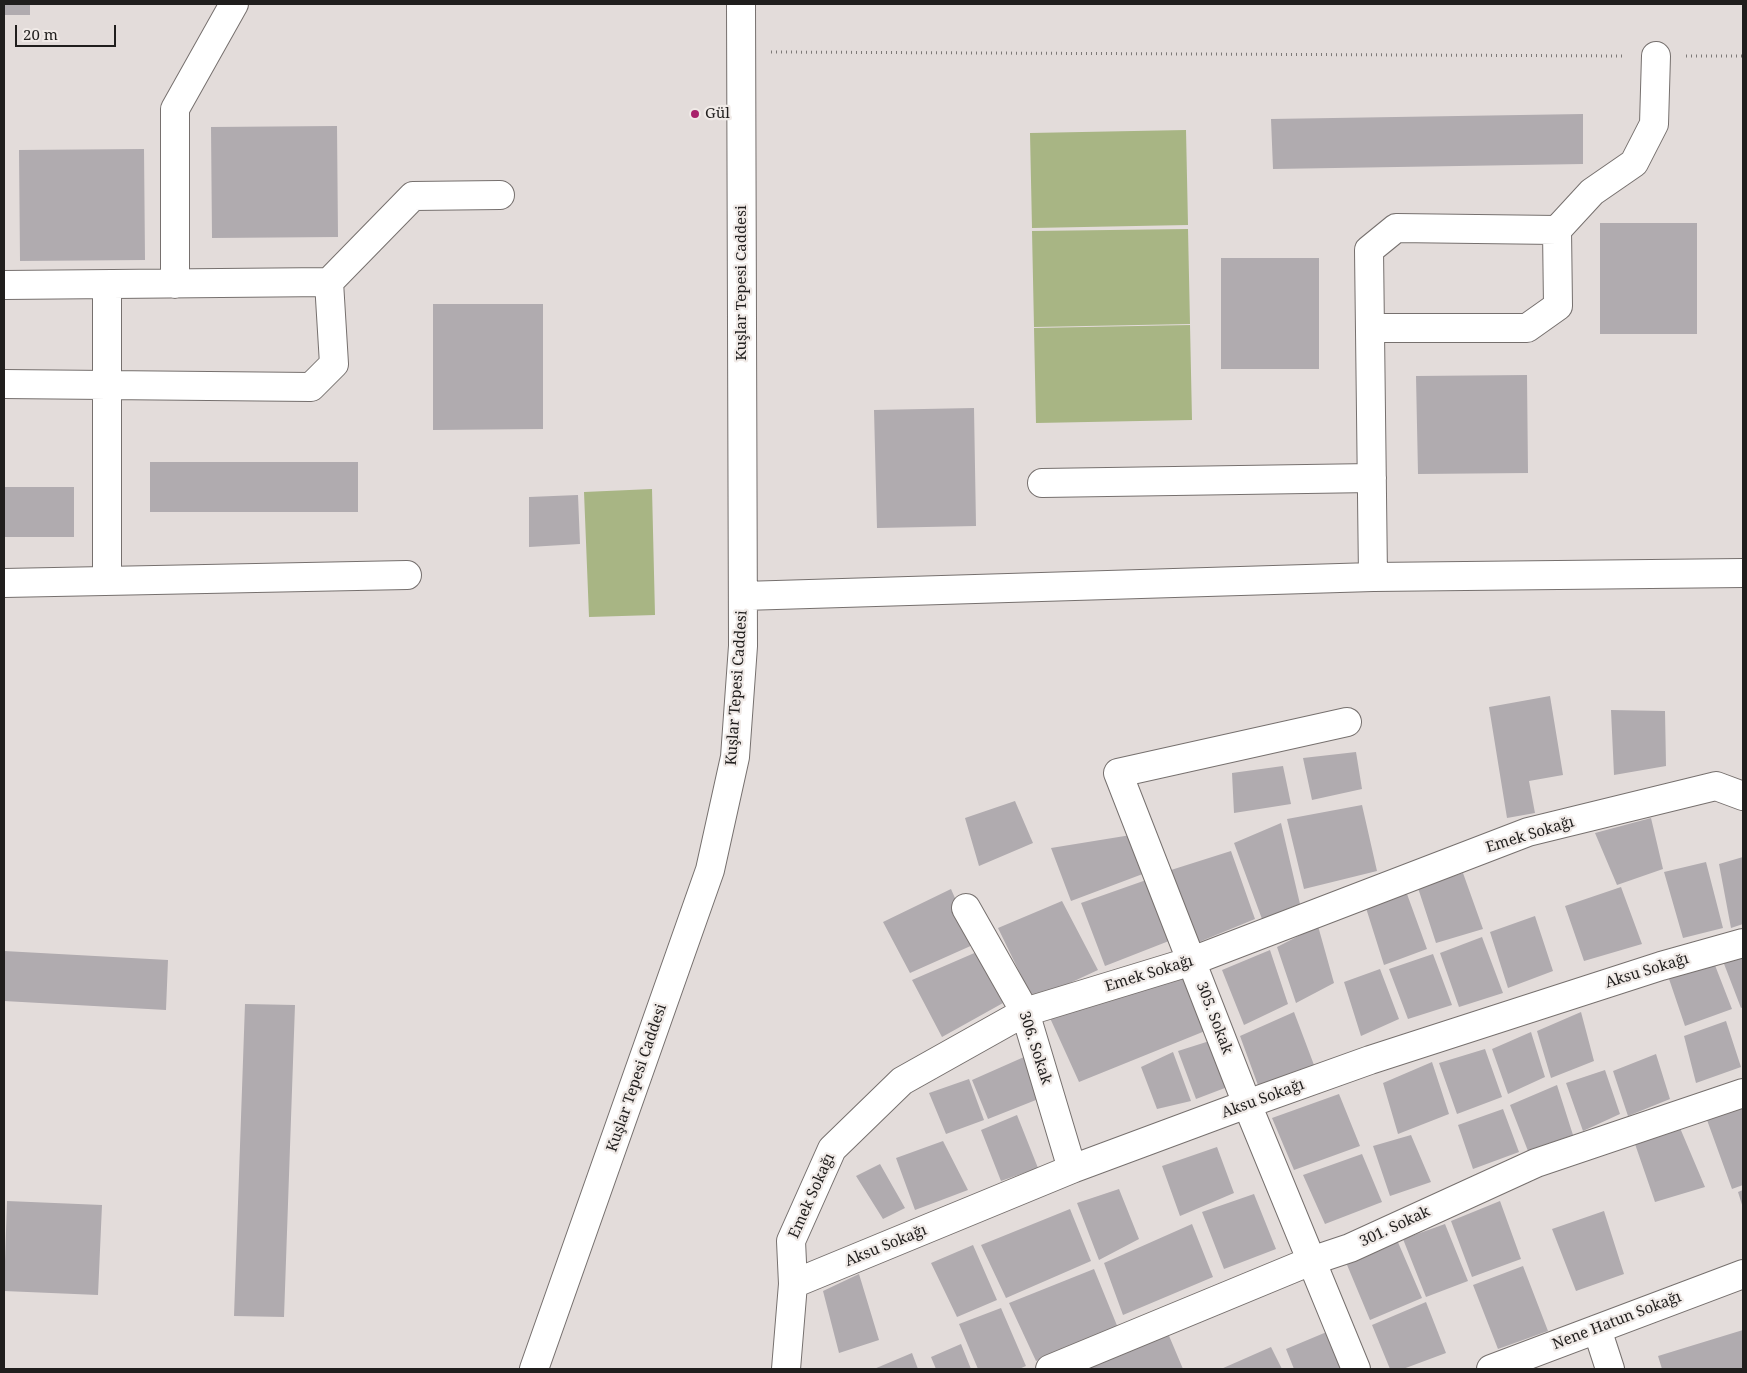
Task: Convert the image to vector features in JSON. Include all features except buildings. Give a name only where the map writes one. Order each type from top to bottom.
[{"type":"street","points":[[175,284],[175,109],[234,4]]},
{"type":"street","name":"Kuşlar Tepesi Caddesi","points":[[534,1369],[710,870],[735,757],[743,646],[741,4]]},
{"type":"street","points":[[1370,328],[1527,328],[1558,306],[1556,230],[1592,192],[1634,163],[1654,124],[1656,56]]},
{"type":"street","points":[[4,285],[330,282],[413,196],[500,195]]},
{"type":"street","points":[[1373,577],[1368,250],[1396,228],[1556,230]]},
{"type":"street","points":[[4,384],[311,387],[334,364],[330,282]]},
{"type":"street","points":[[107,284],[107,581]]},
{"type":"street","points":[[1042,483],[1372,478]]},
{"type":"street","points":[[743,596],[1373,577],[1743,573]]},
{"type":"street","points":[[4,583],[408,576]]},
{"type":"street","name":"305. Sokak","points":[[1347,722],[1118,772],[1247,1104],[1356,1369]]},
{"type":"street","name":"Emek Sokağı","points":[[786,1369],[794,1284],[791,1241],[832,1149],[902,1081],[1025,1012],[1192,961],[1528,832],[1716,786],[1743,796]]},
{"type":"street","name":"306. Sokak","points":[[966,908],[1025,1012],[1072,1169]]},
{"type":"street","name":"Aksu Sokağı","points":[[794,1284],[1072,1169],[1247,1104],[1370,1060],[1661,966],[1743,943]]},
{"type":"street","name":"301. Sokak","points":[[1050,1369],[1311,1261],[1350,1248],[1536,1163],[1743,1093]]},
{"type":"street","name":"Nene Hatun Sokağı","points":[[1491,1369],[1743,1274]]},
{"type":"street","points":[[1597,1329],[1610,1369]]},
{"type":"path","points":[[741,52],[1743,56]]},
{"type":"green space","points":[[1186,130],[1188,225],[1032,228],[1030,133]]},
{"type":"green space","points":[[1188,229],[1190,324],[1034,327],[1032,231]]},
{"type":"green space","points":[[1190,325],[1192,420],[1036,423],[1034,328]]},
{"type":"green space","points":[[652,489],[655,615],[589,617],[584,492]]},
{"type":"place","name":"Gül","points":[[695,114]]}]
